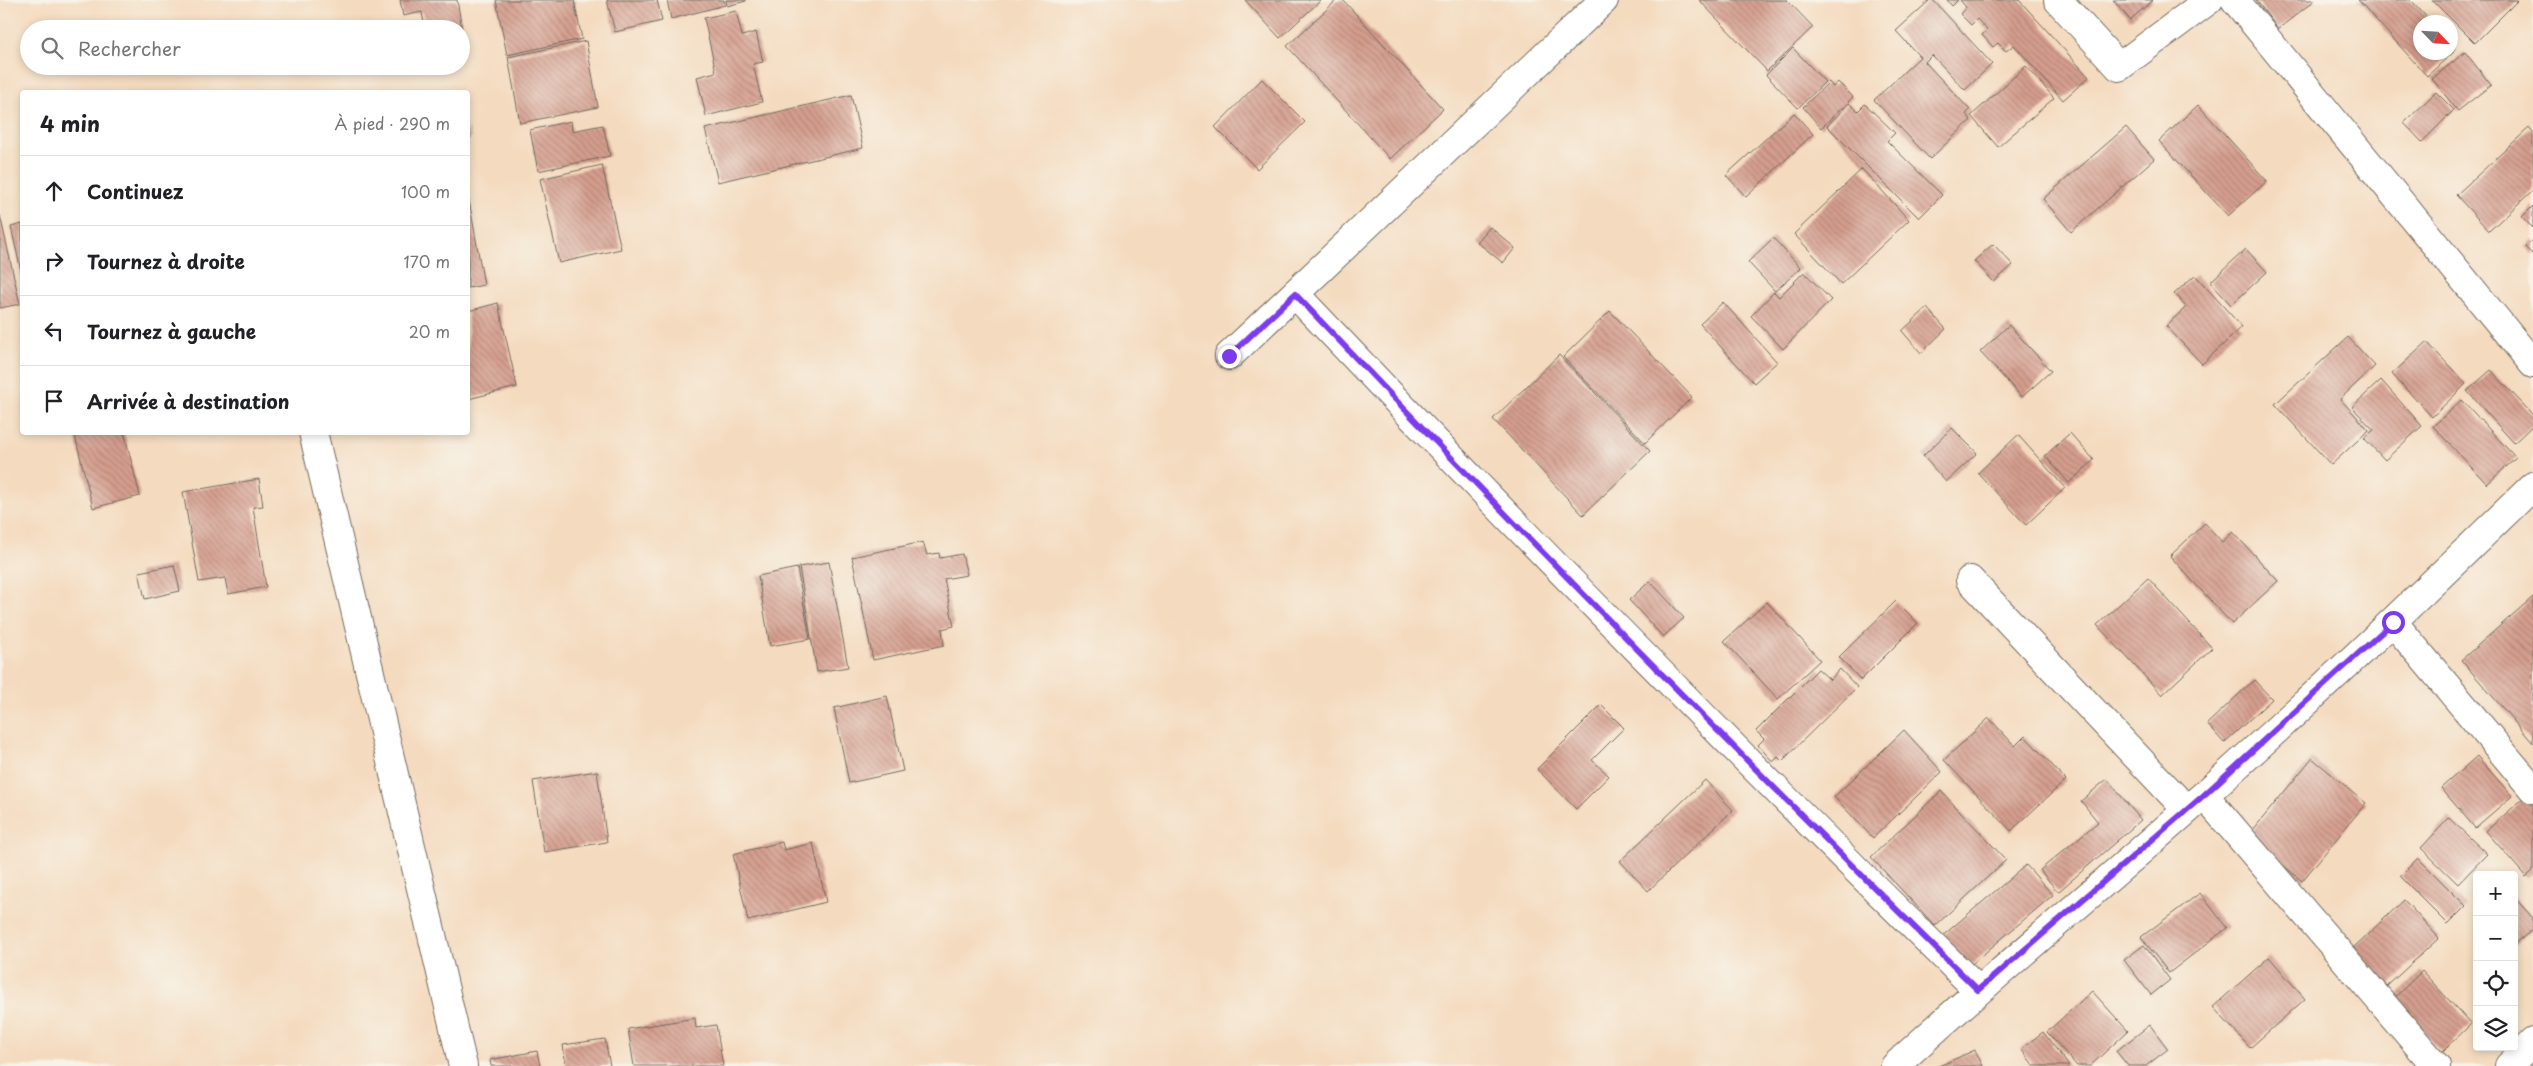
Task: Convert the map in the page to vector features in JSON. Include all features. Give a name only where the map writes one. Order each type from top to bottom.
[{"type":"street","points":[[1229,356],[1604,0]]},
{"type":"street","points":[[2058,0],[2119,66],[2209,0]]},
{"type":"street","points":[[2235,0],[2533,364]]},
{"type":"street","points":[[1295,294],[1400,406],[1794,807],[1978,990]]},
{"type":"street","points":[[315,435],[463,1066]]},
{"type":"street","points":[[1895,1066],[1978,990],[2195,802],[2393,622],[2533,486]]},
{"type":"street","points":[[1970,580],[2195,802],[2436,1066]]},
{"type":"street","points":[[2393,622],[2533,789]]},
{"type":"street","points":[[2509,1066],[2533,1042]]},
{"type":"building","points":[[400,0],[457,0],[460,20],[423,20],[422,12],[403,16]]},
{"type":"building","points":[[496,0],[574,0],[582,39],[507,55]]},
{"type":"building","points":[[607,0],[657,0],[662,21],[615,32]]},
{"type":"building","points":[[667,0],[724,0],[725,5],[671,19]]},
{"type":"building","points":[[726,0],[746,0],[746,1],[727,6]]},
{"type":"building","points":[[1245,0],[1321,0],[1280,38]]},
{"type":"building","points":[[1337,0],[1343,0],[1443,109],[1390,159],[1287,46]]},
{"type":"building","points":[[1699,0],[1787,0],[1813,27],[1767,71]]},
{"type":"building","points":[[1930,0],[1933,0],[1992,64],[1965,90],[1932,55],[1925,62],[1970,110],[1966,114],[1971,120],[1930,159],[1874,100],[1920,57],[1896,31]]},
{"type":"building","points":[[1947,0],[1958,0],[1952,6]]},
{"type":"building","points":[[1960,0],[2019,0],[2089,77],[2063,100],[2014,45],[2006,51],[1998,43],[1993,47],[1982,35],[1987,30],[1977,19],[1971,25],[1960,14],[1966,7]]},
{"type":"building","points":[[2113,0],[2153,0],[2130,20]]},
{"type":"building","points":[[2256,0],[2315,0],[2278,29]]},
{"type":"building","points":[[2358,0],[2411,0],[2425,15],[2413,15],[2413,60],[2445,60],[2427,76]]},
{"type":"building","points":[[2432,0],[2518,0],[2475,43],[2458,26],[2458,15],[2447,15]]},
{"type":"building","points":[[736,11],[742,36],[756,32],[763,62],[753,64],[762,102],[706,116],[697,77],[716,72],[704,18]]},
{"type":"building","points":[[586,41],[598,107],[520,123],[508,57]]},
{"type":"building","points":[[1793,48],[1825,82],[1798,108],[1766,75]]},
{"type":"building","points":[[2465,52],[2491,85],[2458,111],[2432,79],[2455,60],[2458,60]]},
{"type":"building","points":[[2026,66],[2054,98],[1998,147],[1971,116]]},
{"type":"building","points":[[1262,79],[1305,122],[1257,169],[1215,127]]},
{"type":"building","points":[[1829,82],[1833,87],[1838,82],[1853,97],[1821,128],[1803,107]]},
{"type":"building","points":[[2436,92],[2454,110],[2422,142],[2404,123]]},
{"type":"building","points":[[851,95],[863,148],[718,182],[705,129]]},
{"type":"building","points":[[1849,103],[1858,111],[1865,104],[1895,133],[1887,141],[1942,195],[1919,218],[1827,126]]},
{"type":"building","points":[[2198,105],[2267,181],[2228,216],[2159,141]]},
{"type":"building","points":[[1794,113],[1813,134],[1746,197],[1726,175]]},
{"type":"building","points":[[571,121],[572,131],[603,125],[610,156],[538,171],[530,130]]},
{"type":"building","points":[[2126,127],[2154,159],[2071,232],[2043,199]]},
{"type":"building","points":[[2529,128],[2533,133],[2533,190],[2489,231],[2456,195]]},
{"type":"building","points":[[602,165],[621,249],[559,263],[540,179]]},
{"type":"building","points":[[1862,169],[1909,220],[1841,284],[1794,234]]},
{"type":"building","points":[[470,206],[484,285],[470,288]]},
{"type":"building","points":[[2533,206],[2533,228],[2522,217]]},
{"type":"building","points":[[0,215],[20,304],[0,308]]},
{"type":"building","points":[[20,225],[20,266],[11,227]]},
{"type":"building","points":[[1490,227],[1515,248],[1503,263],[1477,242]]},
{"type":"building","points":[[1773,238],[1801,268],[1775,291],[1748,262]]},
{"type":"building","points":[[2533,239],[2533,255],[2525,247]]},
{"type":"building","points":[[1993,244],[2013,265],[1994,282],[1974,261]]},
{"type":"building","points":[[2246,249],[2267,272],[2231,305],[2210,282]]},
{"type":"building","points":[[1804,272],[1831,300],[1783,349],[1751,316],[1774,292],[1779,297]]},
{"type":"building","points":[[2195,275],[2242,327],[2202,364],[2166,326],[2186,307],[2174,294]]},
{"type":"building","points":[[1723,302],[1777,362],[1754,383],[1700,324]]},
{"type":"building","points":[[498,303],[517,387],[470,399],[470,310]]},
{"type":"building","points":[[1927,308],[1946,329],[1921,353],[1902,331]]},
{"type":"building","points":[[1610,311],[1692,397],[1645,443],[1563,357]]},
{"type":"building","points":[[2009,325],[2051,371],[2022,397],[1980,352]]},
{"type":"building","points":[[2348,337],[2375,366],[2340,399],[2369,430],[2331,465],[2275,404]]},
{"type":"building","points":[[2427,342],[2466,384],[2432,417],[2392,374]]},
{"type":"building","points":[[1559,355],[1650,451],[1583,515],[1493,419]]},
{"type":"building","points":[[2491,370],[2533,415],[2533,425],[2514,443],[2467,391]]},
{"type":"building","points":[[2381,380],[2422,426],[2385,460],[2364,438],[2374,430],[2352,407]]},
{"type":"building","points":[[2462,400],[2516,458],[2487,484],[2433,426]]},
{"type":"building","points":[[1952,428],[1977,453],[1946,482],[1923,456]]},
{"type":"building","points":[[2070,433],[2094,460],[2069,483],[2045,456]]},
{"type":"building","points":[[75,435],[125,435],[140,496],[93,508]]},
{"type":"building","points":[[2018,435],[2065,488],[2026,525],[1978,473]]},
{"type":"building","points":[[259,479],[263,506],[253,507],[266,587],[228,594],[225,578],[199,582],[183,492]]},
{"type":"building","points":[[2205,523],[2222,542],[2233,532],[2278,581],[2232,624],[2170,556]]},
{"type":"building","points":[[923,542],[927,555],[939,553],[940,558],[962,554],[967,575],[944,579],[954,626],[942,629],[944,645],[873,660],[852,557]]},
{"type":"building","points":[[829,562],[848,667],[817,672],[799,567]]},
{"type":"building","points":[[174,565],[180,591],[145,599],[139,572]]},
{"type":"building","points":[[797,568],[810,639],[770,646],[758,576]]},
{"type":"building","points":[[2148,578],[2212,648],[2162,695],[2097,625]]},
{"type":"building","points":[[1650,581],[1684,618],[1663,637],[1629,600]]},
{"type":"building","points":[[2533,597],[2533,743],[2461,660]]},
{"type":"building","points":[[1896,601],[1918,623],[1861,680],[1839,657]]},
{"type":"building","points":[[1767,602],[1820,660],[1778,699],[1724,641]]},
{"type":"building","points":[[1818,669],[1830,680],[1840,669],[1857,687],[1782,761],[1778,757],[1773,762],[1758,745],[1764,739],[1756,731]]},
{"type":"building","points":[[2254,680],[2272,699],[2224,743],[2207,724]]},
{"type":"building","points":[[887,696],[903,771],[849,783],[834,708]]},
{"type":"building","points":[[1601,705],[1624,728],[1592,760],[1609,776],[1576,809],[1537,769]]},
{"type":"building","points":[[1989,718],[2015,746],[2025,736],[2066,780],[2011,831],[1944,760]]},
{"type":"building","points":[[1904,730],[1942,772],[1873,838],[1834,797]]},
{"type":"building","points":[[2477,756],[2512,796],[2475,828],[2441,788]]},
{"type":"building","points":[[2312,758],[2366,803],[2302,881],[2248,836]]},
{"type":"building","points":[[597,771],[607,842],[544,852],[533,781]]},
{"type":"building","points":[[2107,779],[2141,820],[2058,892],[2040,870],[2098,822],[2081,801]]},
{"type":"building","points":[[1705,780],[1733,810],[1648,891],[1620,861]]},
{"type":"building","points":[[1941,791],[2006,860],[1935,926],[1871,857]]},
{"type":"building","points":[[2525,797],[2533,806],[2533,871],[2526,877],[2486,831]]},
{"type":"building","points":[[2449,818],[2487,854],[2458,884],[2421,848]]},
{"type":"building","points":[[782,842],[784,850],[813,843],[826,902],[748,921],[733,854]]},
{"type":"building","points":[[2418,858],[2466,906],[2448,924],[2400,876]]},
{"type":"building","points":[[2026,865],[2053,895],[1966,969],[1940,938]]},
{"type":"building","points":[[2200,893],[2227,928],[2169,973],[2141,937]]},
{"type":"building","points":[[2404,900],[2439,938],[2387,986],[2352,949]]},
{"type":"building","points":[[2518,901],[2533,918],[2533,929],[2518,942]]},
{"type":"building","points":[[2144,945],[2170,980],[2151,995],[2124,960]]},
{"type":"building","points":[[2269,957],[2305,999],[2250,1048],[2213,1007]]},
{"type":"building","points":[[2422,971],[2471,1024],[2442,1052],[2393,999]]},
{"type":"building","points":[[2092,991],[2128,1031],[2090,1066],[2077,1066],[2047,1032]]},
{"type":"building","points":[[695,1018],[696,1028],[716,1025],[723,1066],[634,1066],[628,1029]]},
{"type":"building","points":[[2150,1025],[2168,1049],[2146,1066],[2128,1066],[2116,1051]]},
{"type":"building","points":[[2043,1032],[2069,1066],[2034,1066],[2021,1049]]},
{"type":"building","points":[[605,1039],[610,1066],[566,1066],[563,1045]]},
{"type":"building","points":[[1975,1050],[1983,1066],[1939,1066]]},
{"type":"building","points":[[537,1051],[540,1066],[491,1066],[490,1060]]},
{"type":"route","points":[[1229,356],[1295,294],[1400,406],[1835,850],[1978,990],[2204,795],[2393,622]]}]
